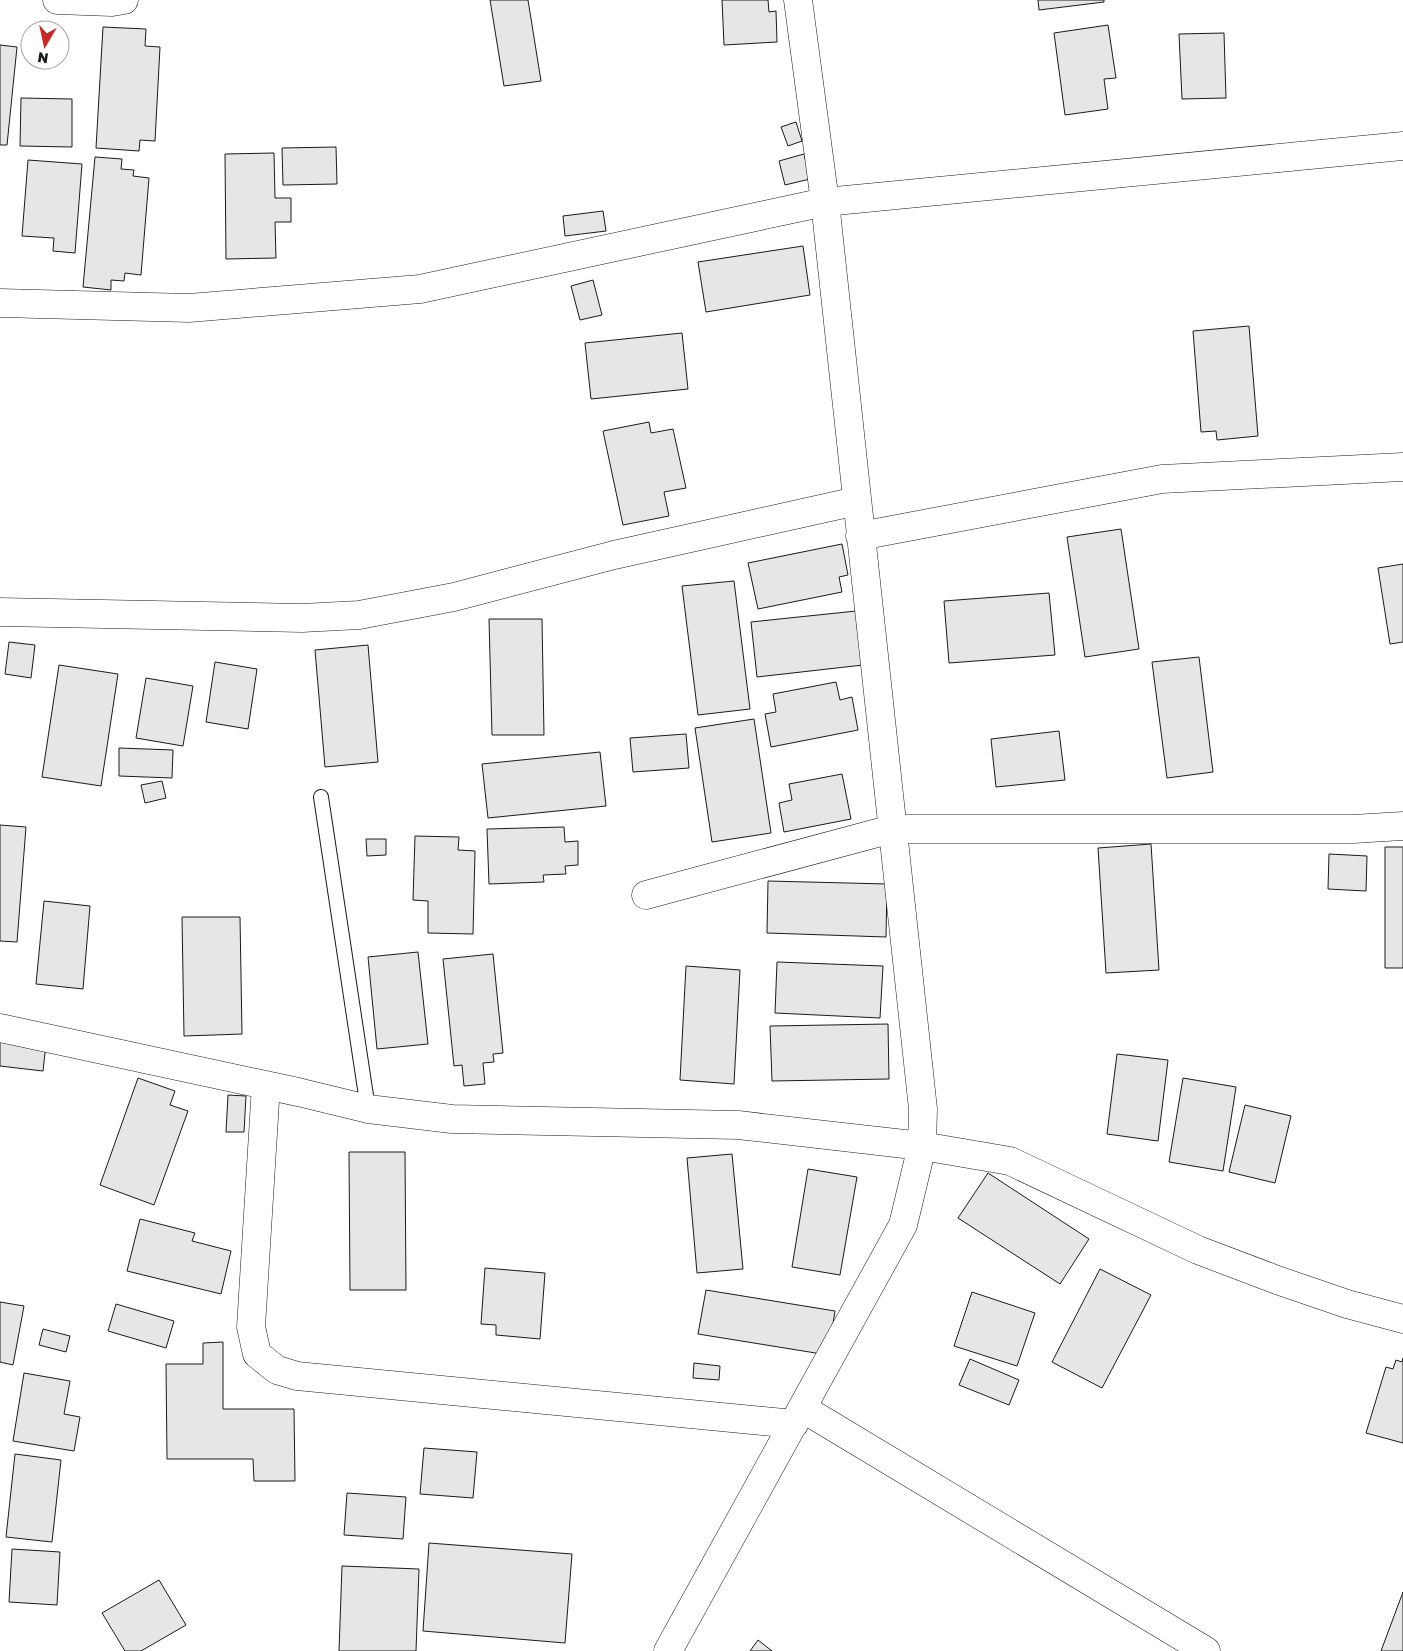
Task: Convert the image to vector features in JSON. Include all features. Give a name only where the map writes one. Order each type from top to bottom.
[{"type":"street","points":[[57,0],[112,2],[124,0]]},
{"type":"street","points":[[668,1651],[903,1224],[922,1146],[923,1109],[825,202],[798,0]]},
{"type":"street","points":[[0,303],[188,308],[420,290],[825,202],[1403,146]]},
{"type":"street","points":[[860,536],[1162,480],[1403,467]]},
{"type":"street","points":[[0,612],[302,618],[360,615],[454,597],[614,555],[857,501]]},
{"type":"street","points":[[646,895],[892,829],[1353,829],[1403,826]]},
{"type":"street","points":[[0,1028],[266,1084],[368,1109],[452,1119],[738,1125],[922,1146],[1010,1161],[1198,1250],[1347,1304],[1403,1319]]},
{"type":"street","points":[[266,1084],[251,1327],[257,1354],[277,1370],[296,1376],[798,1416],[1176,1643],[1206,1651]]},
{"type":"lane","points":[[321,797],[368,1109]]},
{"type":"building","points":[[490,0],[528,0],[541,81],[504,86]]},
{"type":"building","points":[[722,0],[768,0],[769,12],[776,11],[777,42],[724,45]]},
{"type":"building","points":[[1038,0],[1104,0],[1104,2],[1039,10]]},
{"type":"building","points":[[1108,25],[1116,78],[1104,79],[1108,109],[1065,115],[1054,33]]},
{"type":"building","points":[[103,27],[146,29],[145,46],[160,47],[155,141],[140,140],[139,151],[96,148]]},
{"type":"building","points":[[1224,33],[1226,98],[1182,99],[1179,34]]},
{"type":"building","points":[[0,45],[17,47],[7,145],[0,145]]},
{"type":"building","points":[[21,98],[72,99],[72,147],[20,146]]},
{"type":"building","points":[[796,122],[802,141],[788,146],[781,127]]},
{"type":"building","points":[[336,147],[337,184],[283,185],[282,148]]},
{"type":"building","points":[[274,153],[275,198],[291,198],[291,222],[275,222],[276,258],[226,259],[225,154]]},
{"type":"building","points":[[804,154],[810,179],[785,185],[779,161]]},
{"type":"building","points":[[95,157],[122,159],[121,169],[134,170],[133,176],[149,178],[141,275],[125,273],[124,281],[111,280],[111,290],[83,287]]},
{"type":"building","points":[[28,160],[82,164],[75,253],[53,251],[54,238],[22,236]]},
{"type":"building","points":[[603,211],[606,231],[565,236],[563,216]]},
{"type":"building","points":[[803,246],[810,295],[706,312],[698,262]]},
{"type":"building","points":[[593,280],[602,315],[580,320],[571,286]]},
{"type":"building","points":[[1249,326],[1258,436],[1217,440],[1216,431],[1201,432],[1193,331]]},
{"type":"building","points":[[682,333],[688,389],[591,399],[585,343]]},
{"type":"building","points":[[649,422],[651,433],[673,429],[686,488],[664,492],[669,516],[623,525],[603,431]]},
{"type":"building","points":[[1121,529],[1139,649],[1085,657],[1067,537]]},
{"type":"building","points":[[842,544],[848,575],[839,577],[842,592],[758,609],[748,563]]},
{"type":"building","points":[[1403,564],[1403,642],[1390,644],[1378,568]]},
{"type":"building","points":[[734,581],[750,709],[698,715],[682,586]]},
{"type":"building","points":[[1049,593],[1055,655],[949,663],[944,601]]},
{"type":"building","points":[[856,611],[863,665],[757,677],[751,622]]},
{"type":"building","points":[[489,619],[542,619],[544,735],[492,735]]},
{"type":"building","points":[[9,642],[35,645],[31,678],[5,674]]},
{"type":"building","points":[[368,645],[378,762],[325,767],[315,650]]},
{"type":"building","points":[[1199,657],[1213,772],[1167,778],[1152,662]]},
{"type":"building","points":[[215,662],[257,669],[248,729],[206,722]]},
{"type":"building","points":[[59,665],[118,674],[101,786],[42,777]]},
{"type":"building","points":[[146,678],[193,686],[183,746],[136,738]]},
{"type":"building","points":[[836,682],[840,700],[852,697],[858,730],[771,747],[765,714],[776,712],[773,694]]},
{"type":"building","points":[[754,719],[771,833],[712,842],[695,728]]},
{"type":"building","points":[[1059,731],[1065,780],[996,787],[991,739]]},
{"type":"building","points":[[686,734],[689,768],[633,772],[630,738]]},
{"type":"building","points":[[119,748],[173,750],[172,778],[119,776]]},
{"type":"building","points":[[600,752],[606,806],[488,818],[482,764]]},
{"type":"building","points":[[842,774],[851,819],[784,832],[779,803],[792,800],[789,784]]},
{"type":"building","points":[[162,781],[166,798],[145,803],[141,785]]},
{"type":"building","points":[[0,825],[26,827],[17,942],[0,941]]},
{"type":"building","points":[[564,827],[565,842],[578,841],[578,865],[565,866],[566,874],[543,875],[544,882],[489,884],[487,829]]},
{"type":"building","points":[[415,836],[459,837],[458,850],[475,851],[473,934],[428,933],[428,901],[413,900]]},
{"type":"building","points":[[366,839],[386,839],[386,855],[367,856]]},
{"type":"building","points":[[1151,844],[1159,970],[1106,973],[1098,848]]},
{"type":"building","points":[[1385,847],[1403,847],[1403,968],[1385,968]]},
{"type":"building","points":[[1329,854],[1367,856],[1366,891],[1328,889]]},
{"type":"building","points":[[768,881],[887,884],[886,937],[767,933]]},
{"type":"building","points":[[44,901],[90,906],[83,989],[36,984]]},
{"type":"building","points":[[182,917],[240,917],[242,1034],[184,1036]]},
{"type":"building","points":[[418,952],[428,1044],[377,1049],[368,957]]},
{"type":"building","points":[[493,954],[503,1053],[493,1054],[494,1062],[483,1063],[485,1084],[464,1086],[462,1065],[454,1066],[443,959]]},
{"type":"building","points":[[777,962],[883,966],[880,1018],[775,1013]]},
{"type":"building","points":[[686,966],[740,970],[734,1084],[680,1080]]},
{"type":"building","points":[[888,1024],[889,1079],[772,1081],[770,1026]]},
{"type":"building","points":[[0,1039],[46,1044],[43,1071],[0,1066]]},
{"type":"building","points":[[1117,1054],[1168,1060],[1158,1141],[1107,1134]]},
{"type":"building","points":[[138,1078],[175,1091],[170,1105],[188,1111],[154,1205],[100,1185]]},
{"type":"building","points":[[1183,1078],[1236,1087],[1223,1171],[1169,1162]]},
{"type":"building","points":[[228,1095],[246,1096],[244,1132],[226,1132]]},
{"type":"building","points":[[1245,1105],[1291,1116],[1275,1183],[1229,1172]]},
{"type":"building","points":[[349,1152],[405,1152],[406,1290],[350,1290]]},
{"type":"building","points":[[732,1154],[743,1269],[697,1273],[687,1158]]},
{"type":"building","points":[[808,1169],[857,1177],[840,1275],[792,1267]]},
{"type":"building","points":[[988,1173],[1089,1239],[1060,1284],[958,1218]]},
{"type":"building","points":[[140,1219],[195,1233],[192,1241],[231,1251],[221,1294],[127,1271]]},
{"type":"building","points":[[485,1268],[545,1273],[540,1339],[496,1335],[496,1325],[481,1324]]},
{"type":"building","points":[[1100,1269],[1151,1295],[1102,1388],[1052,1362]]},
{"type":"building","points":[[706,1290],[835,1311],[828,1355],[698,1334]]},
{"type":"building","points":[[972,1292],[1035,1313],[1017,1366],[954,1346]]},
{"type":"building","points":[[0,1302],[24,1306],[13,1365],[0,1362]]},
{"type":"building","points":[[116,1304],[174,1321],[166,1348],[108,1331]]},
{"type":"building","points":[[43,1329],[70,1336],[66,1352],[39,1345]]},
{"type":"building","points":[[223,1342],[223,1409],[294,1409],[295,1481],[254,1481],[253,1459],[167,1459],[166,1364],[203,1364],[203,1343]]},
{"type":"building","points":[[1403,1358],[1403,1443],[1366,1433],[1386,1367],[1393,1369],[1396,1360],[1402,1362]]},
{"type":"building","points":[[970,1359],[1019,1380],[1009,1405],[959,1385]]},
{"type":"building","points":[[694,1363],[720,1366],[719,1380],[693,1378]]},
{"type":"building","points":[[24,1373],[70,1381],[64,1414],[80,1417],[74,1451],[13,1441]]},
{"type":"building","points":[[424,1448],[477,1452],[473,1498],[420,1494]]},
{"type":"building","points":[[15,1454],[61,1460],[52,1542],[6,1537]]},
{"type":"building","points":[[347,1493],[406,1497],[403,1539],[344,1535]]},
{"type":"building","points":[[429,1543],[572,1554],[565,1643],[423,1631]]},
{"type":"building","points":[[12,1549],[60,1552],[57,1605],[9,1602]]},
{"type":"building","points":[[342,1566],[419,1569],[416,1651],[339,1651]]},
{"type":"building","points":[[159,1580],[186,1625],[141,1651],[125,1651],[102,1613]]},
{"type":"building","points":[[1403,1592],[1403,1651],[1381,1651]]},
{"type":"building","points":[[758,1640],[772,1651],[750,1651]]}]
